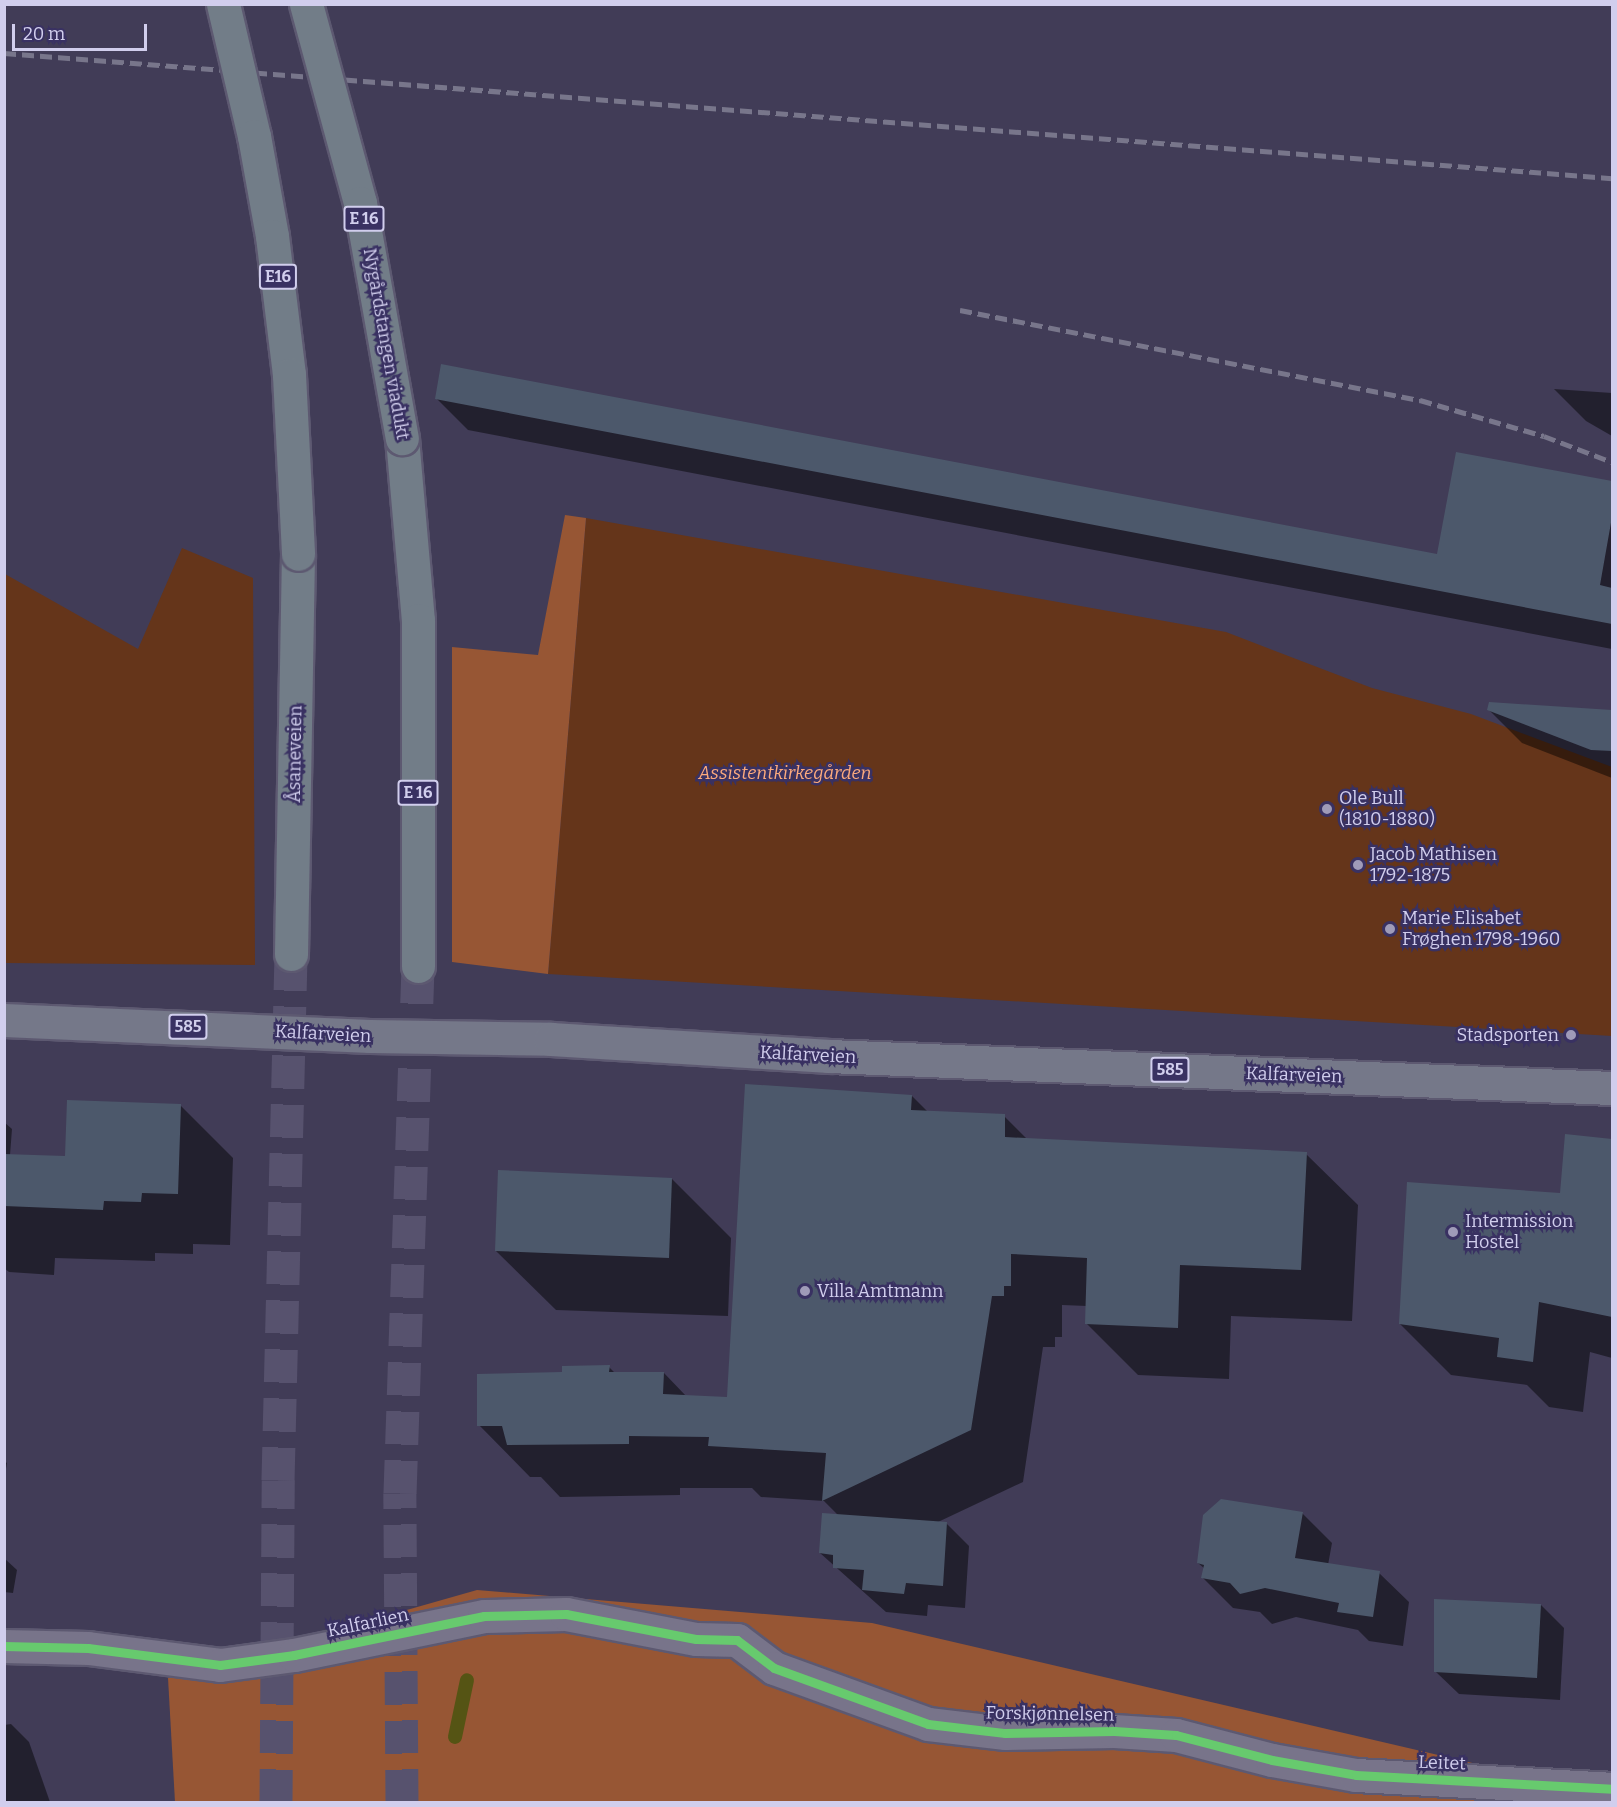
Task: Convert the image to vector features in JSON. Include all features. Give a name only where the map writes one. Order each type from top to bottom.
[{"type":"highway","name":"Åsaneveien","points":[[224,4],[255,136],[274,248],[289,386],[298,554],[291,954]]},
{"type":"highway","name":"Nygårdstangen viadukt","points":[[306,4],[342,126],[380,294],[407,475],[418,620],[418,966]]},
{"type":"main road","name":"Kalfarveien","points":[[4,1020],[572,1040],[818,1055],[1612,1088]]},
{"type":"street","name":"Kalfarlien","points":[[4,1646],[87,1648],[220,1665],[294,1655],[484,1616],[546,1614],[597,1619],[696,1639],[737,1640]]},
{"type":"street","name":"Forskjønnelsen","points":[[737,1640],[774,1668],[928,1724],[1005,1734],[1114,1731],[1176,1735],[1272,1760]]},
{"type":"street","name":"Leitet","points":[[1272,1760],[1356,1775],[1612,1789]]},
{"type":"green space","name":"Assistentkirkegården","points":[[586,518],[1226,632],[1372,688],[1471,714],[1612,767],[1612,1036],[548,974]]},
{"type":"green space","points":[[182,548],[253,578],[255,965],[5,963],[5,574],[138,649]]},
{"type":"shaded area","points":[[565,515],[586,518],[548,974],[452,962],[452,647],[538,655]]},
{"type":"shaded area","points":[[477,1590],[872,1623],[1588,1790],[1612,1802],[175,1802],[168,1678]]},
{"type":"building","points":[[441,364],[1437,554],[1456,452],[1612,481],[1612,517],[1600,585],[1612,588],[1612,624],[435,399]]},
{"type":"building","points":[[1489,702],[1612,710],[1612,751],[1591,750],[1487,710]]},
{"type":"building","points":[[745,1084],[912,1095],[911,1110],[1005,1114],[1005,1137],[1307,1152],[1301,1270],[1180,1265],[1178,1328],[1085,1324],[1087,1258],[1011,1254],[1011,1286],[1004,1286],[1004,1296],[992,1296],[971,1430],[822,1501],[826,1453],[708,1446],[709,1437],[629,1436],[629,1444],[507,1445],[502,1426],[477,1426],[477,1374],[562,1372],[562,1366],[610,1365],[609,1372],[664,1372],[663,1394],[727,1397]]},
{"type":"building","points":[[67,1100],[181,1104],[178,1194],[142,1193],[141,1202],[104,1201],[103,1210],[4,1206],[4,1154],[65,1156]]},
{"type":"building","points":[[1565,1134],[1612,1139],[1612,1317],[1539,1302],[1533,1362],[1497,1357],[1499,1338],[1399,1324],[1407,1182],[1560,1193]]},
{"type":"building","points":[[498,1170],[672,1178],[669,1258],[495,1251]]},
{"type":"building","points":[[1221,1499],[1303,1512],[1295,1558],[1380,1571],[1373,1617],[1337,1612],[1339,1603],[1265,1588],[1240,1594],[1230,1583],[1201,1578],[1204,1565],[1197,1563],[1203,1515]]},
{"type":"building","points":[[822,1513],[947,1522],[943,1586],[906,1583],[904,1594],[862,1590],[864,1570],[833,1568],[833,1555],[819,1553]]},
{"type":"building","points":[[1434,1599],[1541,1604],[1537,1678],[1434,1672]]},
{"type":"waterway","points":[[455,1737],[467,1680]]},
{"type":"tunnel","points":[[276,1802],[278,1480],[291,954]]},
{"type":"tunnel","points":[[402,1802],[400,1493],[418,966]]},
{"type":"railway","points":[[4,53],[1612,178]]},
{"type":"railway","points":[[960,310],[1420,400],[1544,436],[1612,462]]},
{"type":"cycle path","points":[[4,1646],[88,1648],[220,1665],[294,1655],[484,1616],[566,1614],[696,1639],[737,1640],[774,1668],[928,1724],[1005,1733],[1114,1731],[1176,1735],[1272,1760],[1356,1775],[1612,1789]]},
{"type":"place","name":"Ole Bull (1810-1880)","points":[[1327,809]]},
{"type":"place","name":"Jacob Mathisen 1792-1875","points":[[1358,865]]},
{"type":"place","name":"Marie Elisabet Frøghen 1798-1960","points":[[1390,929]]},
{"type":"place","name":"Stadsporten","points":[[1571,1035]]},
{"type":"place","name":"Intermission Hostel","points":[[1453,1232]]},
{"type":"place","name":"Villa Amtmann","points":[[805,1291]]}]
